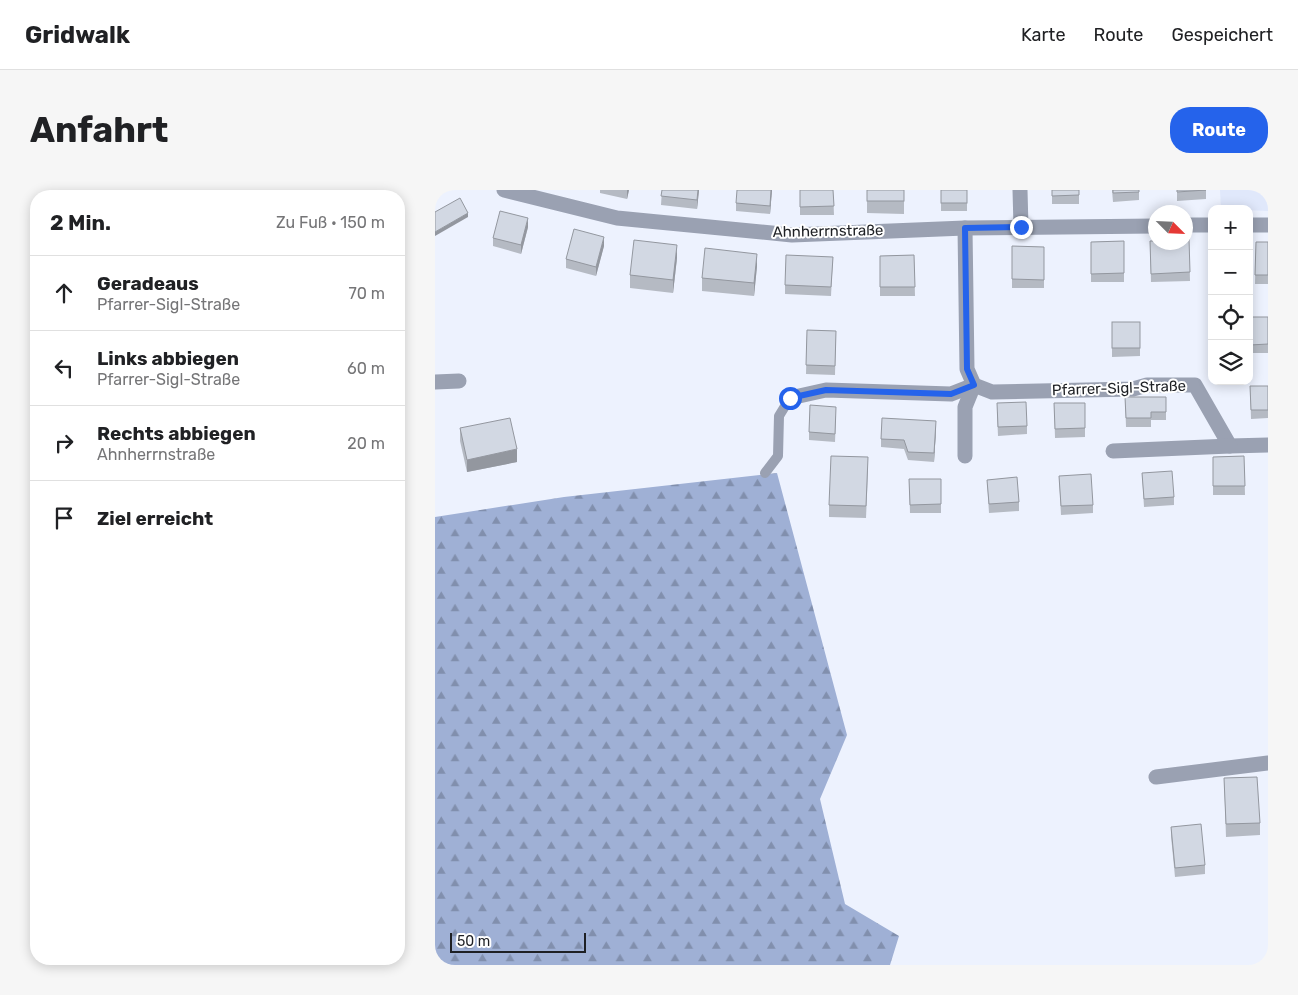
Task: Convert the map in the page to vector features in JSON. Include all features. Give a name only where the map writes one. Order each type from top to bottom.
[{"type":"street","name":"Ahnherrnstraße","points":[[504,190],[558,197],[617,218],[792,235],[965,228],[1148,226]]},
{"type":"street","points":[[1020,190],[1021,227]]},
{"type":"street","points":[[1193,225],[1208,225]]},
{"type":"street","points":[[1253,225],[1268,225]]},
{"type":"street","points":[[965,228],[967,369],[974,385],[965,408],[965,456]]},
{"type":"street","points":[[435,382],[459,380]]},
{"type":"street","points":[[790,398],[826,390],[951,394],[974,385]]},
{"type":"street","name":"Pfarrer-Sigl-Straße","points":[[974,385],[992,392],[1133,389],[1147,385],[1195,385],[1230,446]]},
{"type":"street","points":[[1113,451],[1268,445]]},
{"type":"street","points":[[1156,776],[1268,763]]},
{"type":"lane","points":[[765,473],[778,456],[779,416],[790,398]]},
{"type":"shaded area","points":[[1220,190],[1268,190],[1268,211],[1253,210],[1253,205],[1221,205]]},
{"type":"green space","points":[[777,473],[847,735],[820,799],[845,904],[899,936],[890,965],[435,965],[435,517],[564,497]]},
{"type":"building","points":[[662,190],[698,190],[697,200],[661,196]]},
{"type":"building","points":[[737,190],[771,190],[770,206],[736,203]]},
{"type":"building","points":[[800,190],[833,190],[834,206],[800,207]]},
{"type":"building","points":[[867,190],[904,190],[904,201],[867,201]]},
{"type":"building","points":[[941,190],[967,190],[967,203],[941,203]]},
{"type":"building","points":[[1052,190],[1079,190],[1079,195],[1052,196]]},
{"type":"building","points":[[1113,190],[1139,190],[1139,192],[1113,193]]},
{"type":"building","points":[[1177,190],[1206,190],[1177,192]]},
{"type":"building","points":[[460,198],[468,213],[435,232],[435,212]]},
{"type":"building","points":[[500,211],[528,218],[521,245],[493,238]]},
{"type":"building","points":[[574,229],[604,237],[596,267],[566,259]]},
{"type":"building","points":[[634,240],[677,245],[673,280],[630,275]]},
{"type":"building","points":[[1124,241],[1124,273],[1091,274],[1091,242]]},
{"type":"building","points":[[1256,242],[1268,242],[1268,275],[1255,275]]},
{"type":"building","points":[[1012,246],[1044,247],[1044,280],[1012,279]]},
{"type":"building","points":[[705,248],[757,254],[754,283],[702,278]]},
{"type":"building","points":[[1150,250],[1189,250],[1190,272],[1151,274]]},
{"type":"building","points":[[786,255],[833,257],[831,287],[785,285]]},
{"type":"building","points":[[914,255],[915,287],[880,287],[880,256]]},
{"type":"building","points":[[1253,317],[1268,317],[1268,344],[1253,345]]},
{"type":"building","points":[[1112,322],[1140,322],[1140,348],[1112,348]]},
{"type":"building","points":[[807,330],[836,331],[835,366],[806,365]]},
{"type":"building","points":[[1250,386],[1268,386],[1268,410],[1251,410]]},
{"type":"building","points":[[1125,397],[1166,397],[1166,412],[1151,412],[1151,418],[1126,418]]},
{"type":"building","points":[[1026,402],[1027,426],[998,427],[997,403]]},
{"type":"building","points":[[1054,403],[1085,403],[1085,428],[1055,429]]},
{"type":"building","points":[[810,405],[836,407],[835,434],[809,432]]},
{"type":"building","points":[[510,418],[517,449],[467,460],[460,428]]},
{"type":"building","points":[[882,418],[936,421],[934,453],[908,452],[904,440],[881,439]]},
{"type":"building","points":[[831,456],[868,457],[866,506],[829,505]]},
{"type":"building","points":[[1244,456],[1245,486],[1213,486],[1213,457]]},
{"type":"building","points":[[1172,471],[1174,497],[1144,499],[1142,473]]},
{"type":"building","points":[[1091,474],[1093,505],[1061,506],[1059,476]]},
{"type":"building","points":[[1017,477],[1019,502],[989,504],[987,480]]},
{"type":"building","points":[[909,479],[941,479],[941,504],[910,505]]},
{"type":"building","points":[[1257,777],[1260,823],[1226,824],[1224,778]]},
{"type":"building","points":[[1201,824],[1205,865],[1175,868],[1171,827]]},
{"type":"route","points":[[790,398],[826,390],[951,394],[974,385],[967,369],[965,228],[1021,227]]}]
